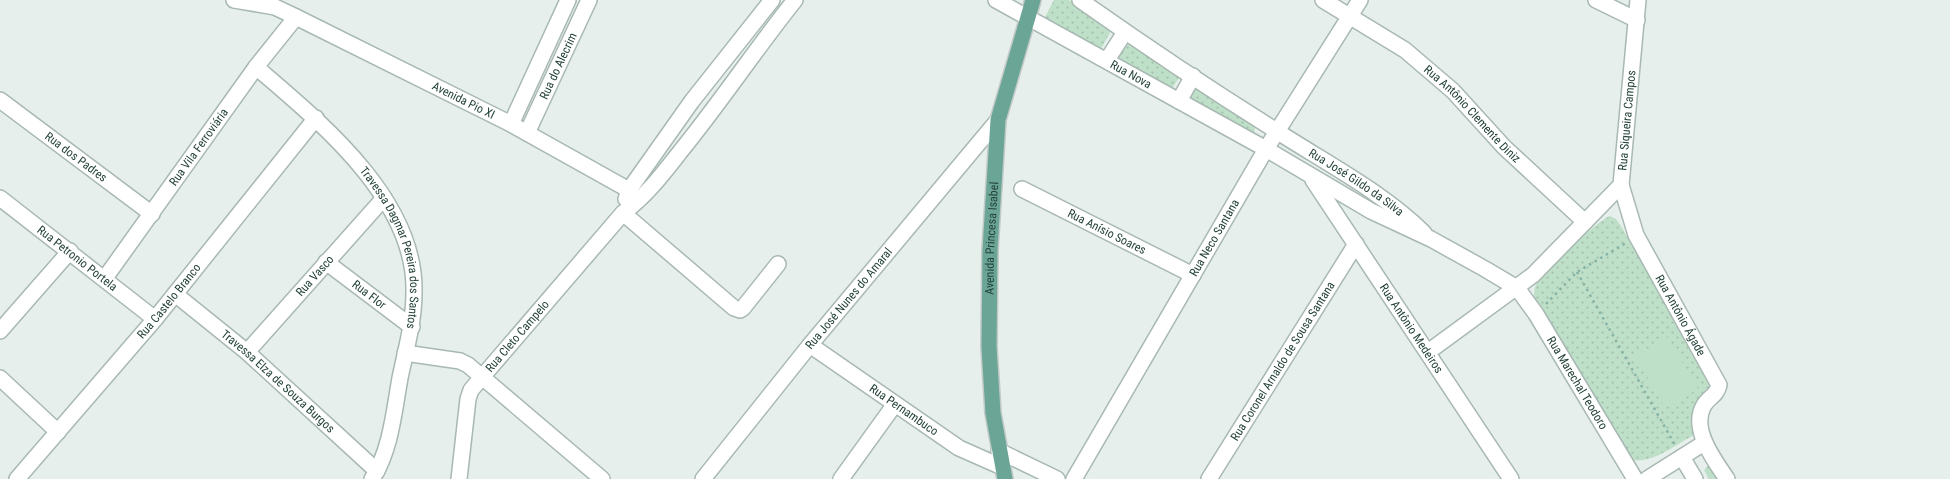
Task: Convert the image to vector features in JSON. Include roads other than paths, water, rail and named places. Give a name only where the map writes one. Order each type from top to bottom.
[{"type":"main road","name":"Avenida Princesa Isabel","points":[[1002,475],[993,413],[988,347],[990,250],[998,120],[1033,0]]},
{"type":"street","name":"Avenida Pio XI","points":[[234,0],[276,7],[511,124],[629,190]]},
{"type":"street","name":"Rua do Alecrim","points":[[511,124],[568,0]]},
{"type":"street","name":"Rua Cleto Campelo","points":[[623,213],[629,190],[692,101],[772,0]]},
{"type":"street","name":"Rua Cleto Campelo","points":[[459,479],[468,399],[471,390],[623,213],[642,199],[795,0]]},
{"type":"street","name":"Rua Nova","points":[[996,0],[1266,149]]},
{"type":"street","points":[[1080,0],[1125,32],[1277,132]]},
{"type":"street","name":"Rua Antônio Clemente Diniz","points":[[1323,0],[1349,18],[1405,50],[1453,91],[1504,147],[1585,222]]},
{"type":"street","name":"Rua Neco Santana","points":[[1074,479],[1266,149],[1360,0]]},
{"type":"street","points":[[1596,0],[1637,20]]},
{"type":"street","name":"Rua Siqueira Campos","points":[[1428,352],[1533,275],[1621,185],[1638,0]]},
{"type":"street","name":"Rua do Alecrim","points":[[527,133],[585,1]]},
{"type":"street","name":"Rua Vila Ferroviária","points":[[105,278],[256,67],[296,17]]},
{"type":"street","points":[[1107,60],[1125,32]]},
{"type":"street","name":"Travessa Dagmar Pereira dos Santos","points":[[256,67],[316,118],[340,143],[384,198],[400,228],[410,255],[414,290],[412,327],[387,445],[374,475]]},
{"type":"street","points":[[1179,101],[1193,76]]},
{"type":"street","name":"Rua dos Padres","points":[[0,100],[152,214]]},
{"type":"street","name":"Rua Castelo Branco","points":[[16,479],[155,319],[316,118]]},
{"type":"street","name":"Rua José Nunes do Amaral","points":[[703,479],[810,345],[998,120]]},
{"type":"street","name":"Rua José Gildo da Silva","points":[[1277,132],[1379,196],[1406,215],[1431,239]]},
{"type":"street","name":"Rua José Gildo da Silva","points":[[1266,149],[1371,211],[1431,239],[1517,288]]},
{"type":"street","points":[[1339,193],[1348,176]]},
{"type":"street","name":"Rua Antônio Medeiros","points":[[1311,177],[1511,479]]},
{"type":"street","name":"Rua Antônio Ágade","points":[[1621,185],[1636,235],[1718,385],[1718,390],[1702,411],[1704,443]]},
{"type":"street","name":"Rua Anísio Soares","points":[[1022,189],[1193,275]]},
{"type":"street","points":[[1371,211],[1379,196]]},
{"type":"street","name":"Rua Petronio Portela","points":[[0,198],[105,278],[155,319]]},
{"type":"street","name":"Rua Vasco","points":[[246,352],[384,198]]},
{"type":"street","points":[[623,213],[734,308],[740,310],[778,264]]},
{"type":"street","name":"Rua Coronel Arnaldo de Sousa Santana","points":[[1209,479],[1356,244]]},
{"type":"street","points":[[0,331],[70,251]]},
{"type":"street","name":"Rua Flor","points":[[326,262],[412,327]]},
{"type":"street","name":"Rua Marechal Teodoro","points":[[1517,288],[1536,314],[1635,479]]},
{"type":"street","name":"Travessa Elza de Souza Burgos","points":[[175,294],[246,352],[374,475]]},
{"type":"street","name":"Rua Pernambuco","points":[[810,345],[959,448],[984,461],[1002,475]]},
{"type":"street","points":[[405,353],[460,361],[468,365],[482,379],[602,479]]},
{"type":"street","points":[[0,378],[58,432]]},
{"type":"street","points":[[841,479],[895,404]]},
{"type":"street","points":[[1647,479],[1704,443],[1727,479]]},
{"type":"street","points":[[999,451],[1057,479]]},
{"type":"street","points":[[1682,457],[1695,479]]}]
